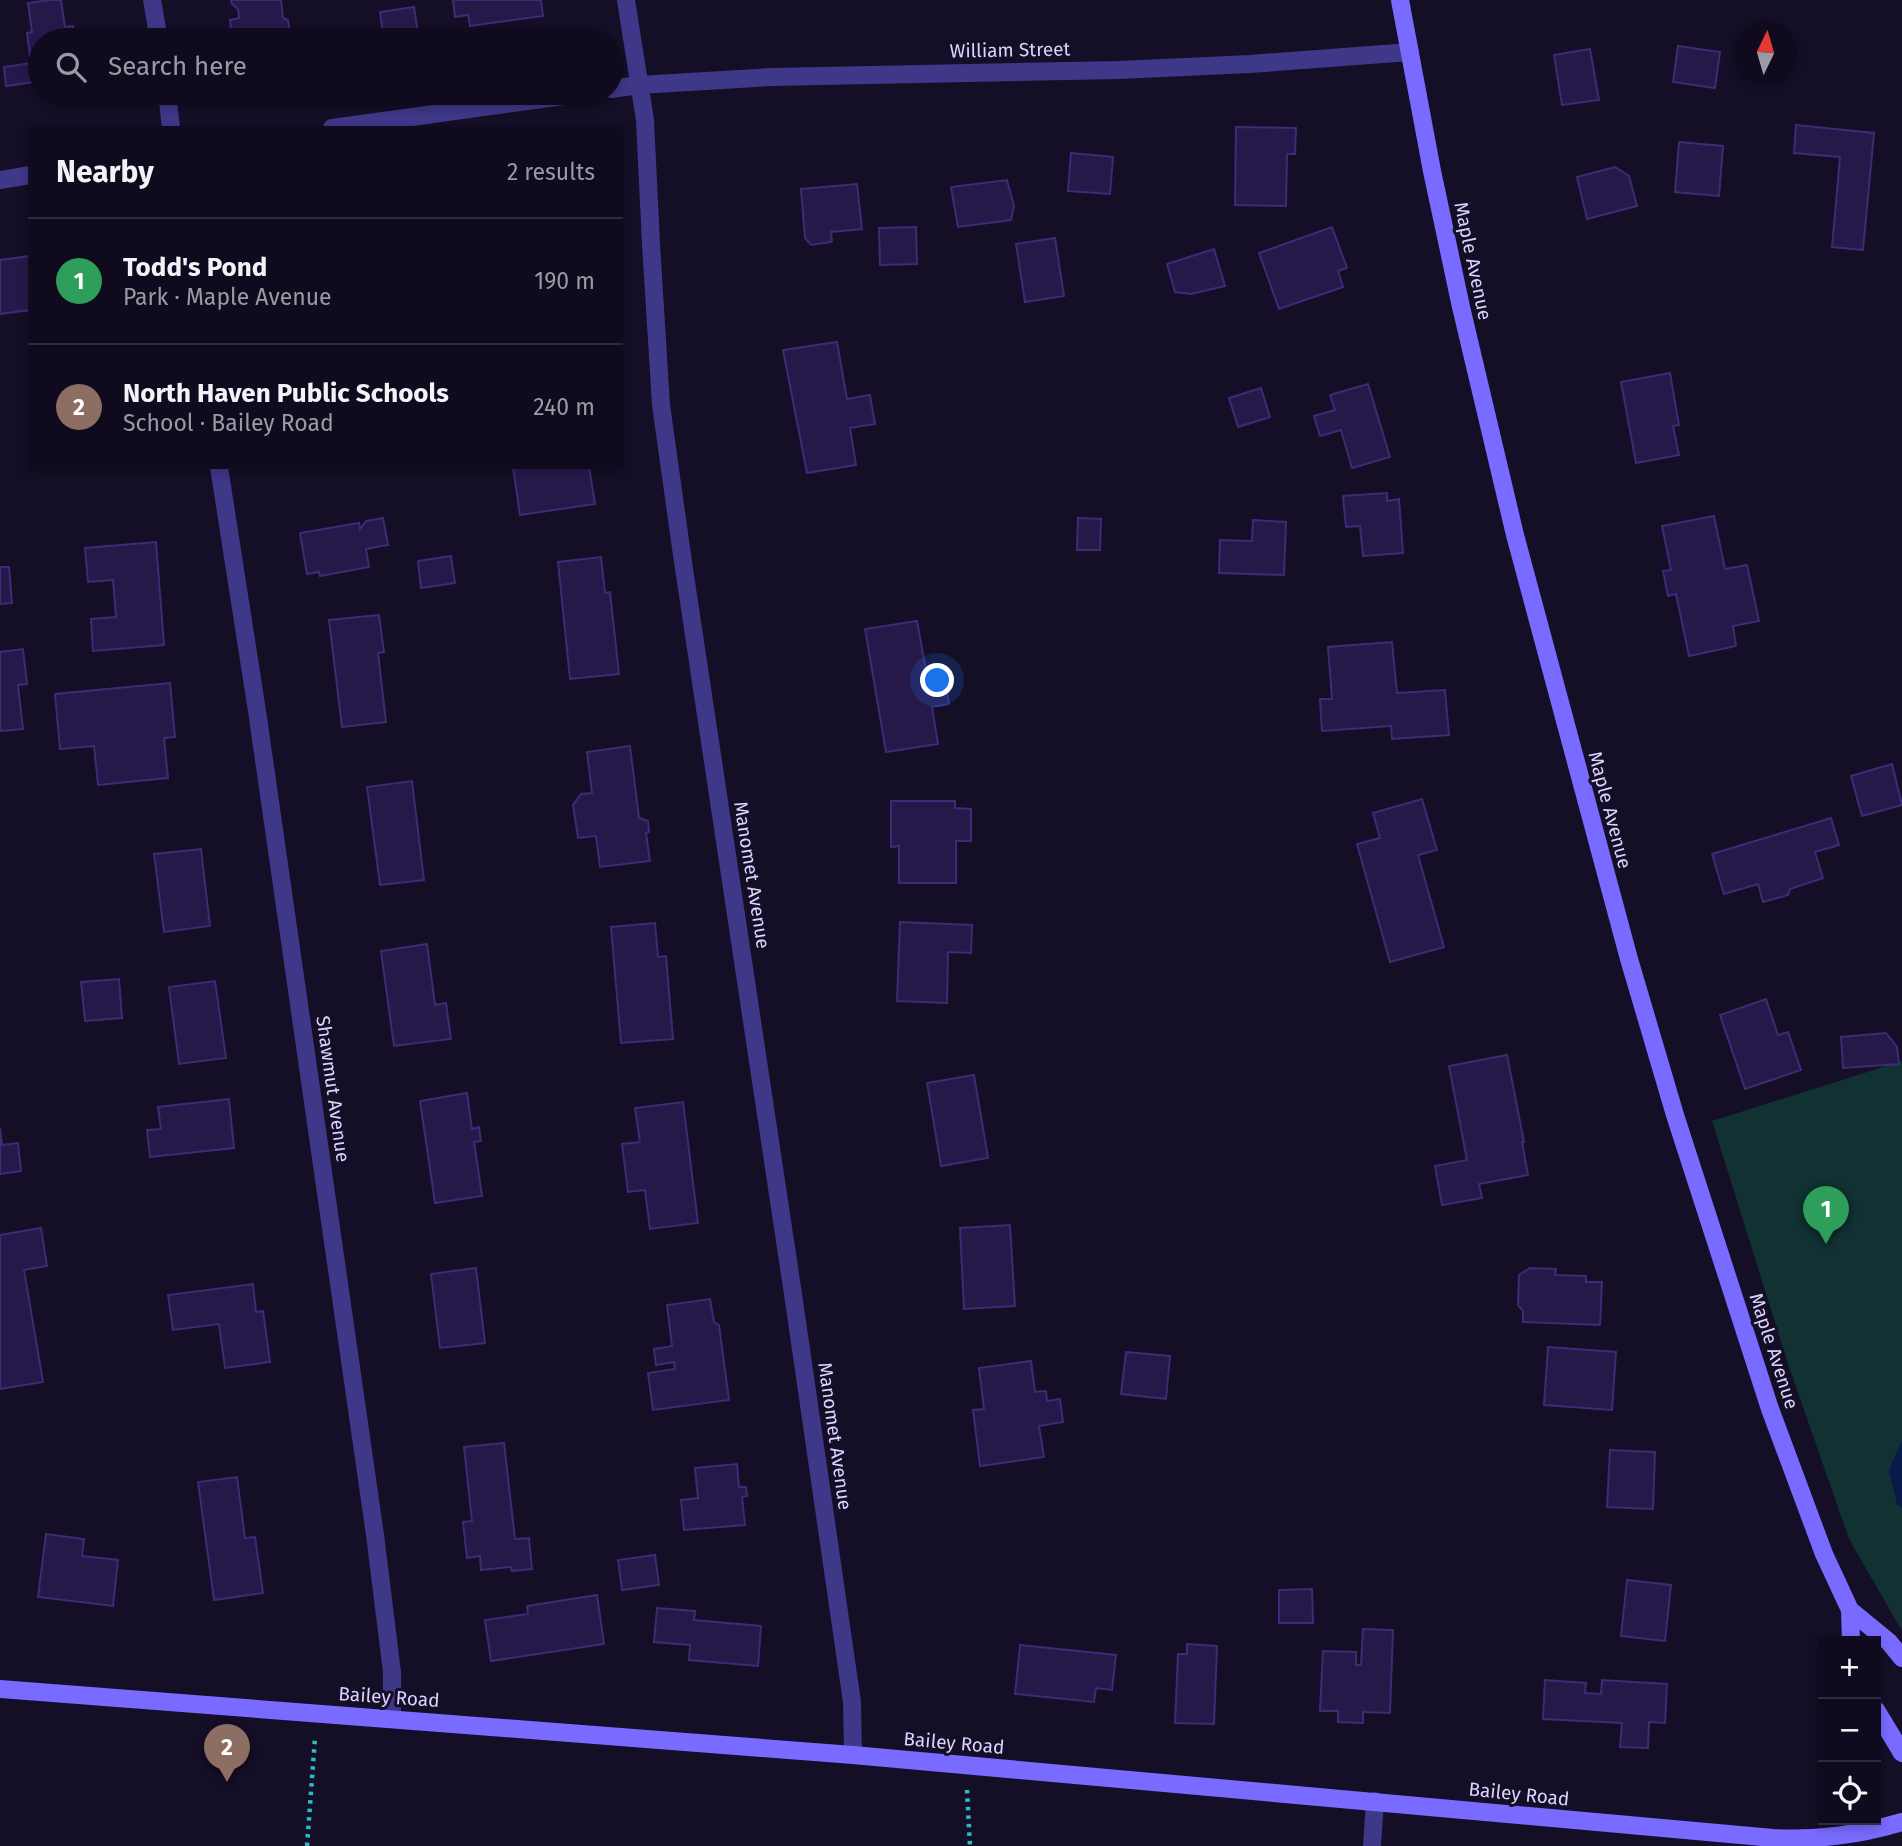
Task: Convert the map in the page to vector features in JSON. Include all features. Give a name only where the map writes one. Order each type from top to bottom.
[{"type":"main road","name":"Maple Avenue","points":[[1400,0],[1461,307],[1509,508],[1629,959],[1675,1115],[1770,1409],[1824,1554],[1850,1610],[1851,1636]]},
{"type":"main road","name":"Maple Avenue","points":[[1850,1610],[1889,1642],[1902,1658]]},
{"type":"main road","name":"Bailey Road","points":[[0,1689],[853,1755],[1773,1838],[1838,1837],[1902,1822]]},
{"type":"main road","points":[[1881,1718],[1902,1753]]},
{"type":"street","points":[[152,0],[157,28]]},
{"type":"street","name":"Manomet Avenue","points":[[626,0],[645,120],[661,405],[852,1702],[853,1755]]},
{"type":"street","name":"William Street","points":[[623,87],[772,77],[1119,70],[1410,52]]},
{"type":"street","points":[[169,105],[172,126]]},
{"type":"street","points":[[347,126],[499,105]]},
{"type":"street","points":[[0,180],[28,175]]},
{"type":"street","name":"Shawmut Avenue","points":[[219,469],[259,725],[375,1535],[392,1672],[391,1719]]},
{"type":"street","points":[[1372,1846],[1375,1801]]},
{"type":"path","points":[[307,1846],[317,1713]]},
{"type":"path","points":[[965,1765],[970,1846]]},
{"type":"green space","points":[[1902,1061],[1902,1631],[1849,1539],[1789,1367],[1712,1121]]},
{"type":"water","points":[[1902,1440],[1902,1508],[1897,1504],[1889,1470]]},
{"type":"building","points":[[61,0],[65,27],[73,28],[31,28],[28,3]]},
{"type":"building","points":[[231,0],[281,0],[283,18],[288,20],[289,28],[231,28],[230,20],[239,18],[238,9]]},
{"type":"building","points":[[453,0],[541,0],[543,16],[470,26],[468,15],[455,17]]},
{"type":"building","points":[[414,7],[417,28],[382,28],[380,12]]},
{"type":"building","points":[[1678,46],[1720,52],[1715,88],[1673,82]]},
{"type":"building","points":[[1590,49],[1599,100],[1562,105],[1554,55]]},
{"type":"building","points":[[28,63],[28,83],[6,86],[4,67]]},
{"type":"building","points":[[1796,125],[1874,133],[1863,250],[1832,247],[1840,157],[1794,153]]},
{"type":"building","points":[[1236,127],[1296,128],[1295,154],[1287,154],[1286,206],[1235,205]]},
{"type":"building","points":[[1679,142],[1723,146],[1719,196],[1675,192]]},
{"type":"building","points":[[1071,153],[1113,157],[1110,194],[1068,191]]},
{"type":"building","points":[[1615,167],[1629,176],[1637,206],[1587,219],[1577,177]]},
{"type":"building","points":[[1007,180],[1014,206],[1011,220],[958,227],[951,187]]},
{"type":"building","points":[[857,184],[862,229],[831,232],[832,242],[811,245],[805,238],[801,189]]},
{"type":"building","points":[[916,227],[917,264],[880,265],[879,228]]},
{"type":"building","points":[[1332,227],[1347,268],[1338,271],[1343,287],[1279,309],[1259,253]]},
{"type":"building","points":[[1055,238],[1064,296],[1025,302],[1016,244]]},
{"type":"building","points":[[1214,249],[1225,286],[1191,294],[1175,292],[1167,264]]},
{"type":"building","points":[[28,256],[28,310],[0,314],[0,260]]},
{"type":"building","points":[[837,342],[847,399],[870,395],[875,424],[850,428],[856,465],[807,473],[783,350]]},
{"type":"building","points":[[1670,373],[1679,425],[1673,426],[1679,455],[1636,463],[1621,382]]},
{"type":"building","points":[[1368,384],[1390,457],[1352,468],[1341,430],[1320,436],[1314,416],[1335,410],[1330,395]]},
{"type":"building","points":[[1261,388],[1270,417],[1238,427],[1229,398]]},
{"type":"building","points":[[513,469],[589,469],[595,504],[520,515]]},
{"type":"building","points":[[1387,493],[1387,501],[1399,499],[1403,553],[1363,556],[1360,526],[1346,527],[1343,496]]},
{"type":"building","points":[[1714,516],[1725,569],[1747,565],[1759,621],[1733,626],[1736,646],[1689,656],[1676,594],[1668,596],[1663,571],[1671,570],[1662,526]]},
{"type":"building","points":[[383,518],[388,545],[366,549],[369,567],[320,576],[319,572],[307,574],[300,533],[359,523],[360,529],[366,521]]},
{"type":"building","points":[[1078,518],[1101,519],[1100,550],[1077,550]]},
{"type":"building","points":[[1253,520],[1286,522],[1284,575],[1219,573],[1220,540],[1252,541]]},
{"type":"building","points":[[156,542],[164,645],[93,651],[91,619],[116,617],[113,580],[88,582],[85,548]]},
{"type":"building","points":[[451,556],[455,583],[421,588],[418,561]]},
{"type":"building","points":[[601,557],[605,593],[610,592],[619,674],[570,679],[558,562]]},
{"type":"building","points":[[0,567],[9,567],[12,603],[0,604]]},
{"type":"building","points":[[379,615],[384,652],[378,653],[386,722],[342,727],[329,620]]},
{"type":"building","points":[[917,621],[927,676],[944,673],[949,704],[932,707],[938,744],[886,752],[865,629]]},
{"type":"building","points":[[1392,642],[1397,693],[1445,690],[1449,735],[1392,739],[1391,726],[1322,731],[1320,699],[1332,699],[1328,647]]},
{"type":"building","points":[[23,649],[27,684],[18,685],[23,729],[0,731],[0,652]]},
{"type":"building","points":[[170,683],[175,737],[164,738],[168,778],[98,785],[94,746],[60,749],[55,694]]},
{"type":"building","points":[[630,746],[639,818],[648,821],[649,832],[646,833],[650,861],[600,867],[596,836],[578,838],[573,805],[581,794],[592,793],[587,752]]},
{"type":"building","points":[[1892,764],[1902,805],[1862,816],[1851,776]]},
{"type":"building","points":[[412,781],[424,880],[380,885],[367,787]]},
{"type":"building","points":[[1422,799],[1437,850],[1418,855],[1444,947],[1390,962],[1357,844],[1380,838],[1373,813]]},
{"type":"building","points":[[891,801],[955,801],[955,808],[971,809],[971,841],[956,841],[956,883],[899,883],[899,846],[891,847]]},
{"type":"building","points":[[1831,818],[1839,845],[1815,852],[1823,878],[1790,889],[1788,895],[1763,902],[1758,884],[1724,894],[1712,854]]},
{"type":"building","points":[[201,849],[210,926],[164,932],[154,854]]},
{"type":"building","points":[[900,922],[972,925],[971,953],[948,952],[947,1003],[897,1001]]},
{"type":"building","points":[[655,923],[658,957],[666,956],[673,1039],[621,1043],[611,927]]},
{"type":"building","points":[[427,944],[435,1005],[446,1003],[451,1039],[394,1046],[381,951]]},
{"type":"building","points":[[119,979],[122,1018],[85,1021],[81,982]]},
{"type":"building","points":[[215,981],[226,1058],[179,1064],[169,987]]},
{"type":"building","points":[[1766,999],[1778,1035],[1788,1032],[1801,1070],[1745,1089],[1720,1015]]},
{"type":"building","points":[[1886,1033],[1897,1047],[1899,1064],[1843,1068],[1841,1037]]},
{"type":"building","points":[[1507,1055],[1528,1175],[1479,1184],[1482,1198],[1442,1205],[1435,1166],[1467,1160],[1449,1066]]},
{"type":"building","points":[[974,1075],[988,1158],[941,1166],[927,1083]]},
{"type":"building","points":[[467,1093],[472,1129],[479,1127],[481,1141],[474,1142],[482,1196],[435,1203],[420,1101]]},
{"type":"building","points":[[229,1099],[234,1148],[150,1157],[147,1130],[161,1129],[158,1107]]},
{"type":"building","points":[[683,1102],[698,1223],[650,1229],[645,1190],[628,1192],[622,1144],[640,1142],[635,1108]]},
{"type":"building","points":[[0,1128],[2,1145],[18,1143],[21,1171],[0,1174]]},
{"type":"building","points":[[1010,1225],[1015,1306],[964,1309],[960,1228]]},
{"type":"building","points":[[41,1228],[47,1266],[24,1270],[43,1382],[0,1389],[0,1235]]},
{"type":"building","points":[[476,1268],[485,1343],[440,1348],[431,1274]]},
{"type":"building","points":[[1530,1268],[1556,1269],[1555,1275],[1586,1276],[1586,1282],[1602,1282],[1600,1325],[1523,1322],[1523,1311],[1518,1305],[1519,1275]]},
{"type":"building","points":[[253,1284],[256,1312],[263,1311],[270,1362],[225,1368],[219,1324],[173,1330],[168,1295]]},
{"type":"building","points":[[710,1299],[714,1322],[719,1325],[729,1400],[653,1410],[648,1373],[675,1369],[674,1362],[656,1365],[654,1349],[672,1346],[667,1305]]},
{"type":"building","points":[[1548,1347],[1616,1352],[1612,1410],[1544,1405]]},
{"type":"building","points":[[1126,1352],[1170,1356],[1166,1399],[1121,1394]]},
{"type":"building","points":[[1031,1361],[1035,1392],[1046,1391],[1047,1401],[1060,1399],[1063,1422],[1039,1426],[1044,1457],[980,1466],[973,1410],[984,1409],[979,1368]]},
{"type":"building","points":[[504,1443],[515,1539],[529,1538],[532,1569],[512,1571],[511,1567],[481,1570],[480,1556],[467,1558],[463,1522],[472,1521],[464,1447]]},
{"type":"building","points":[[1610,1450],[1655,1452],[1653,1509],[1607,1507]]},
{"type":"building","points":[[737,1464],[739,1487],[746,1487],[747,1496],[742,1497],[745,1525],[684,1530],[681,1500],[698,1498],[695,1468]]},
{"type":"building","points":[[237,1477],[245,1538],[255,1537],[263,1593],[214,1600],[198,1482]]},
{"type":"building","points":[[46,1534],[84,1539],[82,1556],[118,1560],[113,1606],[38,1597]]},
{"type":"building","points":[[655,1555],[659,1585],[622,1590],[618,1560]]},
{"type":"building","points":[[1627,1580],[1671,1585],[1665,1641],[1621,1636]]},
{"type":"building","points":[[1312,1589],[1313,1623],[1279,1623],[1279,1590]]},
{"type":"building","points":[[597,1595],[604,1644],[491,1661],[485,1620],[528,1614],[527,1606]]},
{"type":"building","points":[[657,1608],[695,1611],[694,1620],[761,1626],[758,1666],[689,1660],[690,1645],[654,1642]]},
{"type":"building","points":[[1363,1629],[1393,1630],[1390,1713],[1363,1712],[1363,1723],[1338,1722],[1338,1711],[1320,1711],[1323,1651],[1356,1652],[1356,1665],[1361,1665]]},
{"type":"building","points":[[1187,1644],[1217,1646],[1214,1724],[1175,1723],[1178,1654],[1187,1654]]},
{"type":"building","points":[[1020,1645],[1116,1655],[1112,1690],[1096,1688],[1094,1702],[1015,1694]]},
{"type":"building","points":[[1545,1680],[1586,1683],[1585,1693],[1601,1694],[1602,1680],[1667,1684],[1665,1723],[1649,1722],[1648,1748],[1620,1747],[1622,1723],[1543,1719]]},
{"type":"place","name":"Todd's Pond","points":[[1826,1244]]},
{"type":"place","name":"North Haven Public Schools","points":[[227,1782]]}]
